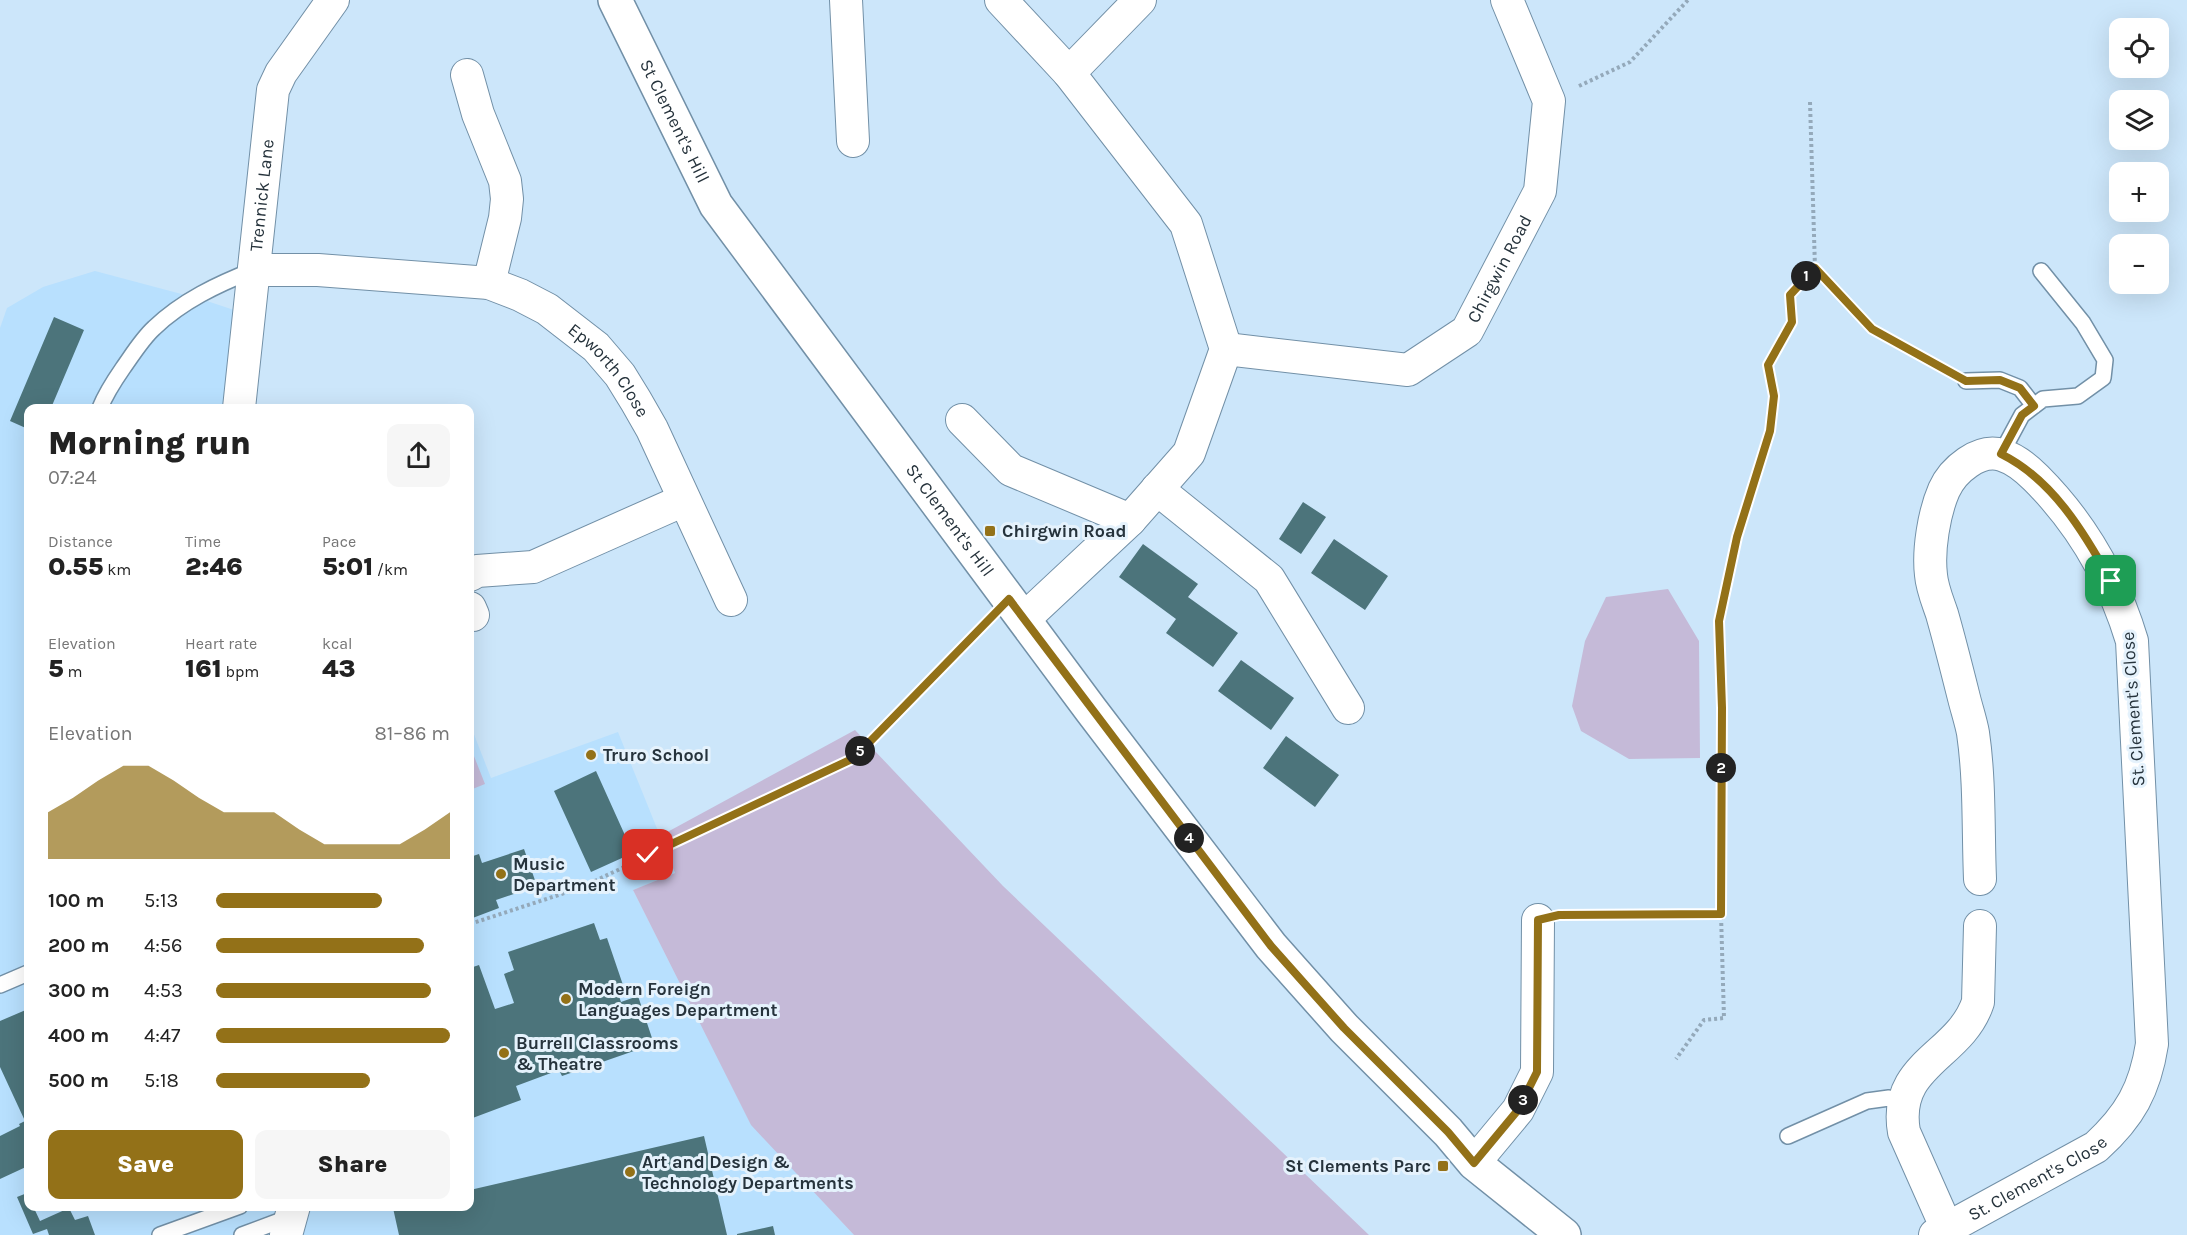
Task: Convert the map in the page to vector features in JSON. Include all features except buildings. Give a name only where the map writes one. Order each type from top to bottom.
[{"type":"street","name":"Trennick Lane","points":[[239,404],[273,90],[281,73],[333,0]]},
{"type":"street","name":"St Clement's Hill","points":[[615,0],[716,205],[1271,946],[1344,1028],[1448,1132],[1474,1163],[1564,1235]]},
{"type":"street","points":[[846,0],[853,141]]},
{"type":"street","points":[[1001,0],[1069,73],[1186,224],[1226,349],[1189,453],[1130,519],[1017,609]]},
{"type":"street","points":[[1069,73],[1140,0]]},
{"type":"street","name":"Chirgwin Road","points":[[1226,349],[1408,370],[1467,331],[1540,191],[1549,101],[1507,0]]},
{"type":"street","points":[[467,75],[478,114],[505,181],[507,199],[505,218],[489,283]]},
{"type":"street","name":"Epworth Close","points":[[254,270],[318,270],[489,283],[547,309],[596,346],[620,375],[652,429],[731,600]]},
{"type":"street","points":[[962,420],[1011,470],[1130,519]]},
{"type":"street","points":[[1980,879],[1972,732],[1931,575],[1933,532],[1944,490],[1958,470],[1970,461],[2001,454]]},
{"type":"street","name":"St. Clement's Close","points":[[1980,926],[1978,1002],[1975,1011],[1961,1034],[1915,1077],[1907,1089],[1903,1104],[1904,1132],[1941,1232],[2096,1147],[2129,1111],[2148,1068],[2152,1044],[2132,641],[2111,581],[2096,553],[2076,524],[2054,496],[2032,474],[2001,454]]},
{"type":"street","points":[[1156,489],[1269,579],[1348,708]]},
{"type":"street","points":[[474,573],[533,567],[684,500]]},
{"type":"street","points":[[1474,1163],[1518,1110],[1537,1072],[1538,920]]},
{"type":"lane","points":[[102,404],[112,384],[138,346],[154,328],[202,293],[254,270]]},
{"type":"lane","points":[[2001,454],[2022,415],[2043,399],[2078,396],[2103,378],[2105,360],[2083,323],[2041,271]]},
{"type":"lane","points":[[1966,381],[2000,380],[2020,388],[2034,406]]},
{"type":"lane","points":[[0,985],[24,975]]},
{"type":"lane","points":[[1788,1136],[1867,1101],[1889,1098],[1903,1104]]},
{"type":"lane","points":[[160,1235],[226,1211]]},
{"type":"lane","points":[[242,1235],[290,1219]]},
{"type":"path","points":[[1549,101],[1630,62],[1688,0]]},
{"type":"path","points":[[1810,102],[1815,268],[1872,329],[1966,381]]},
{"type":"path","points":[[1676,1059],[1704,1020],[1724,1018],[1721,914],[1722,708],[1719,621],[1737,537],[1770,431],[1774,396],[1768,365],[1792,322],[1790,295],[1815,268]]},
{"type":"path","points":[[474,923],[579,888],[854,758],[1017,609]]},
{"type":"path","points":[[1538,920],[1559,915],[1721,914]]},
{"type":"shaded area","name":"Truro School","points":[[95,271],[240,312],[248,404],[24,404],[24,1211],[474,1211],[474,734],[491,778],[618,732],[675,873],[633,890],[751,1124],[854,1235],[0,1235],[0,328],[7,308],[43,287]]},
{"type":"shaded area","points":[[1668,589],[1699,641],[1700,758],[1629,759],[1581,731],[1572,706],[1585,641],[1606,597]]},
{"type":"shaded area","points":[[855,730],[1003,886],[1369,1235],[854,1235],[751,1125],[633,890],[675,873],[660,836]]},
{"type":"shaded area","points":[[474,756],[485,784],[474,788]]},
{"type":"place","name":"Chirgwin Road","points":[[990,531]]},
{"type":"place","name":"Truro School","points":[[591,755]]},
{"type":"place","name":"Music Department","points":[[501,874]]},
{"type":"place","name":"Modern Foreign Languages Department","points":[[566,999]]},
{"type":"place","name":"Burrell Classrooms & Theatre","points":[[504,1053]]},
{"type":"place","name":"St Clements Parc","points":[[1443,1166]]},
{"type":"place","name":"Art and Design & Technology Departments","points":[[630,1172]]},
{"type":"route","points":[[648,855],[854,758],[1009,599],[1271,946],[1344,1028],[1448,1132],[1474,1163],[1518,1110],[1537,1072],[1539,1057],[1538,920],[1559,915],[1721,914],[1722,708],[1719,621],[1737,537],[1770,431],[1774,396],[1768,365],[1792,322],[1790,295],[1815,268],[1872,329],[1966,381],[2000,380],[2020,388],[2034,406],[2022,415],[2001,454],[2032,474],[2054,496],[2096,553],[2111,581]]}]
